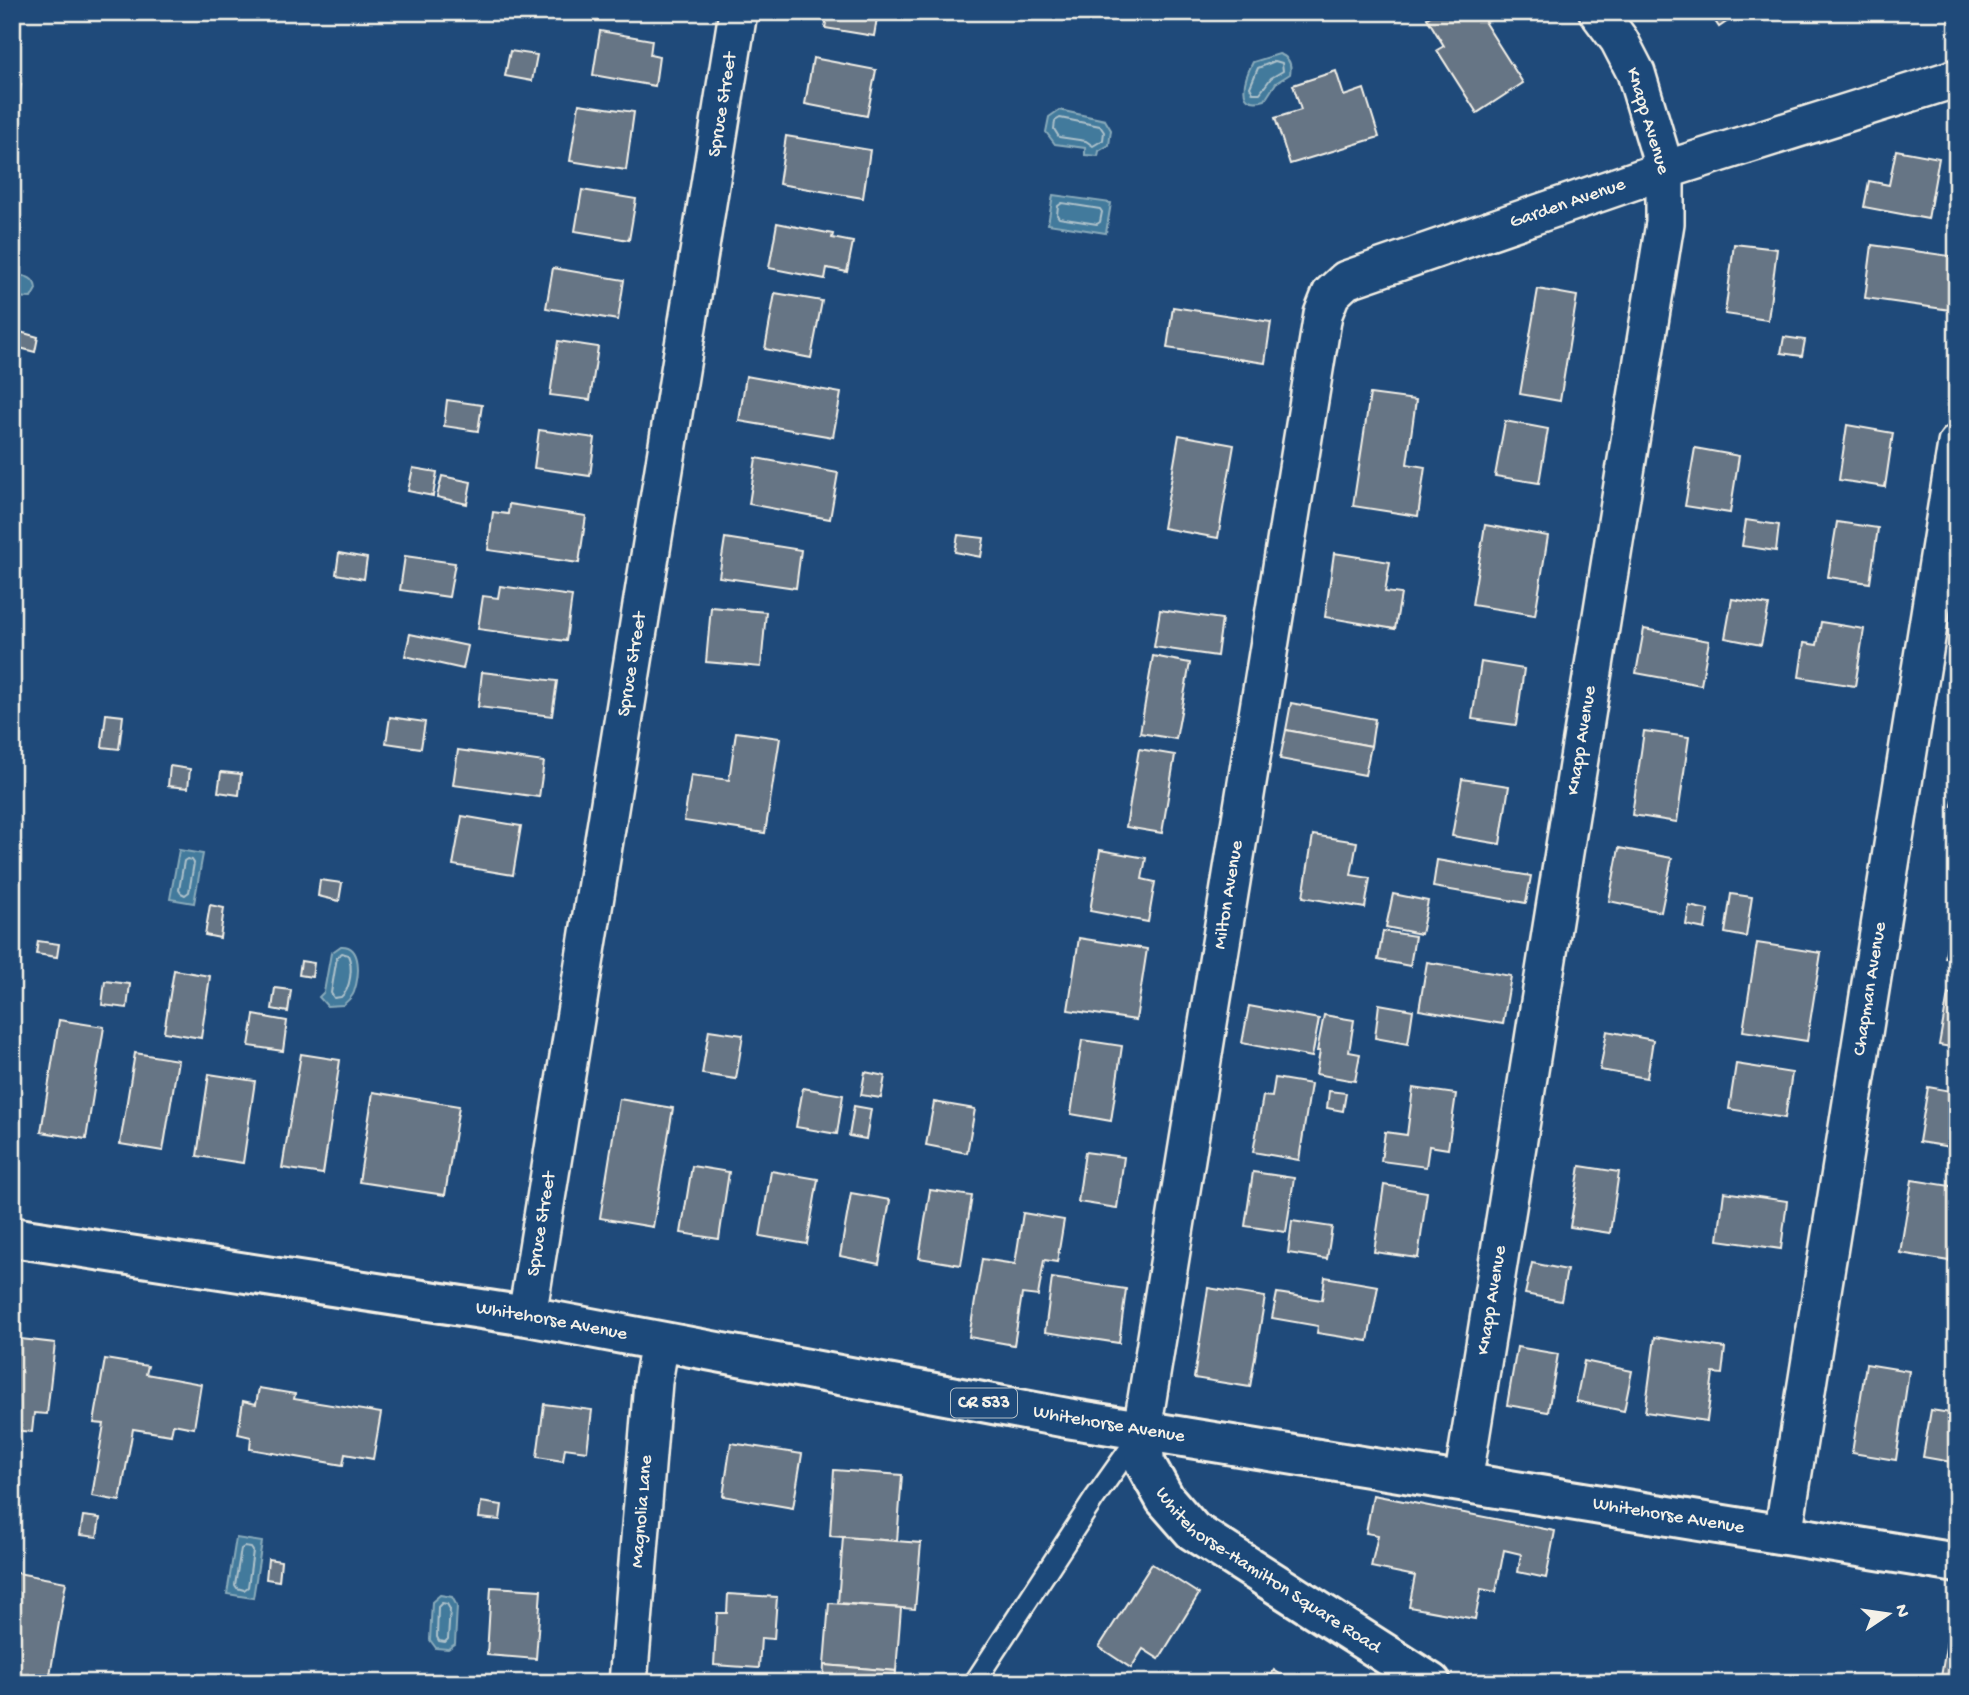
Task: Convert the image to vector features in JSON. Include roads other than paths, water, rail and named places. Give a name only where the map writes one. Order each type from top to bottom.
[{"type":"main road","name":"Whitehorse Avenue","points":[[12,1237],[527,1316],[1066,1418],[1957,1563]]},
{"type":"main road","name":"Whitehorse-Hamilton Square Road","points":[[1142,1430],[1145,1463],[1166,1499],[1193,1531],[1431,1683]]},
{"type":"street","name":"Spruce Street","points":[[527,1316],[738,12]]},
{"type":"street","name":"Knapp Avenue","points":[[1463,1482],[1663,236],[1665,170],[1636,73],[1619,40],[1598,12]]},
{"type":"street","name":"Garden Avenue","points":[[1315,360],[1323,314],[1331,294],[1346,280],[1665,170],[1957,78]]},
{"type":"street","name":"Milton Avenue","points":[[1142,1430],[1315,360]]},
{"type":"street","name":"Chapman Avenue","points":[[1783,1535],[1957,444]]},
{"type":"street","name":"Magnolia Lane","points":[[628,1683],[653,1382],[660,1342]]},
{"type":"lane","points":[[974,1683],[1142,1430]]},
{"type":"water","points":[[1279,54],[1289,61],[1290,74],[1276,83],[1265,100],[1249,100],[1244,90],[1253,62]]},
{"type":"water","points":[[1059,110],[1105,120],[1111,130],[1109,145],[1099,151],[1098,156],[1085,155],[1085,148],[1055,144],[1046,132],[1049,117]]},
{"type":"water","points":[[1053,195],[1111,203],[1106,233],[1048,224]]},
{"type":"water","points":[[12,274],[34,281],[36,289],[31,298],[12,297]]},
{"type":"water","points":[[179,850],[203,854],[194,903],[170,899]]},
{"type":"water","points":[[341,946],[348,947],[356,956],[356,986],[352,996],[343,1005],[327,1006],[319,997],[324,992],[331,953]]},
{"type":"water","points":[[236,1538],[262,1542],[253,1598],[227,1594]]},
{"type":"water","points":[[440,1595],[452,1597],[457,1606],[455,1644],[448,1649],[436,1648],[430,1640],[432,1602]]}]
